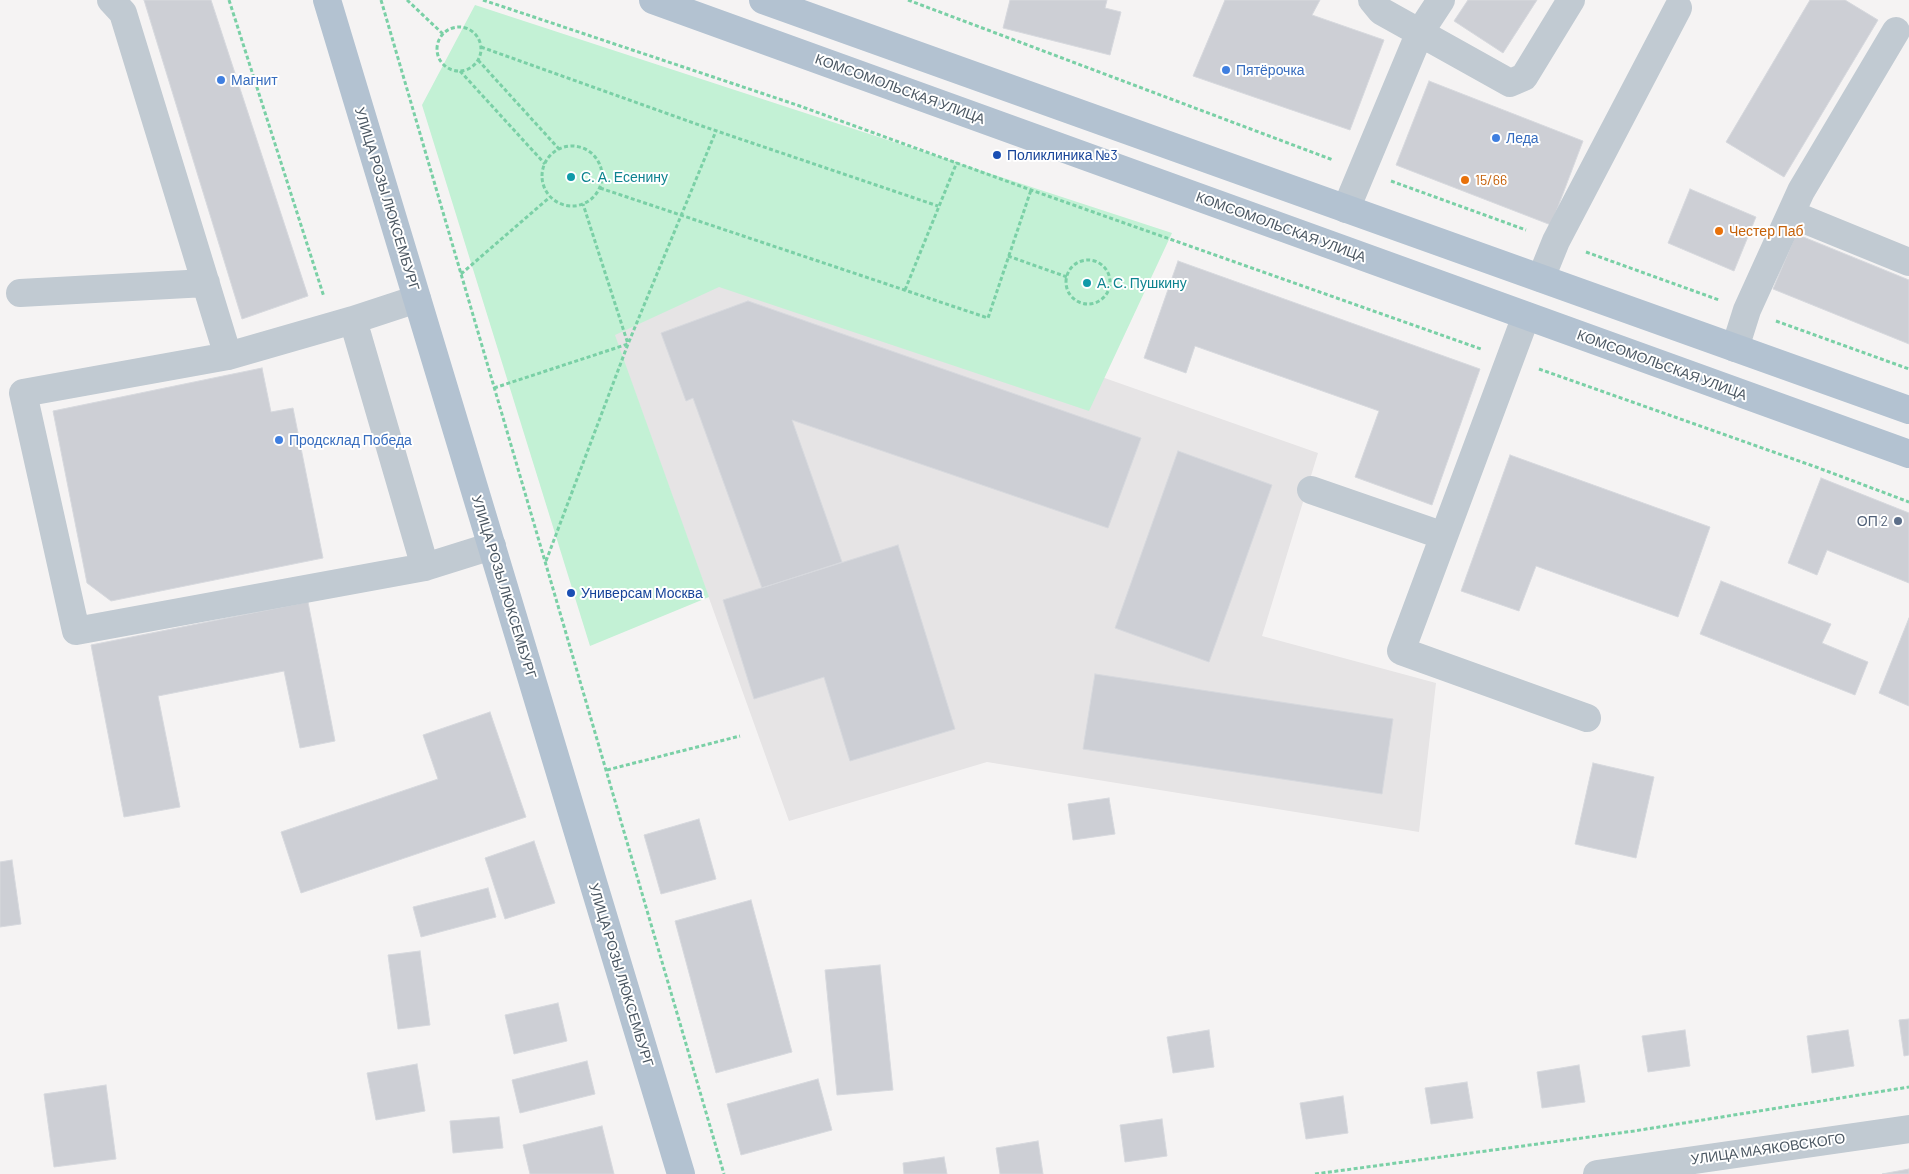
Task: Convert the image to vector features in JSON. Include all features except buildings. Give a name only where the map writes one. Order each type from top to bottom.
[{"type":"main road","name":"УЛИЦА РОЗЫ ЛЮКСЕМБУРГ","points":[[327,0],[681,1174]]},
{"type":"main road","name":"КОМСОМОЛЬСКАЯ УЛИЦА","points":[[653,0],[1909,454]]},
{"type":"main road","points":[[763,0],[1909,410]]},
{"type":"street","points":[[111,0],[123,13],[228,356]]},
{"type":"street","points":[[1372,0],[1381,11],[1510,83],[1524,77],[1572,0]]},
{"type":"street","points":[[1346,208],[1420,32],[1441,0]]},
{"type":"street","points":[[1541,278],[1556,241],[1678,8]]},
{"type":"street","points":[[1735,348],[1747,310],[1801,191],[1896,30]]},
{"type":"street","points":[[1791,214],[1909,262]]},
{"type":"street","points":[[20,294],[206,283]]},
{"type":"street","points":[[417,299],[343,323],[228,356],[23,394],[76,631],[426,567],[492,546]]},
{"type":"street","points":[[1526,316],[1401,651],[1587,718]]},
{"type":"street","points":[[343,323],[426,567]]},
{"type":"street","points":[[1311,490],[1444,536]]},
{"type":"street","name":"УЛИЦА МАЯКОВСКОГО","points":[[1597,1174],[1909,1129]]},
{"type":"path","points":[[229,0],[343,323]]},
{"type":"path","points":[[381,0],[724,1174]]},
{"type":"path","points":[[408,0],[443,34]]},
{"type":"path","points":[[483,0],[797,105],[1031,190],[1816,467],[1909,502]]},
{"type":"path","points":[[908,0],[1362,170],[1909,368]]},
{"type":"path","points":[[460,71],[473,66],[478,60],[481,47],[475,34],[469,29],[456,27],[443,34],[438,40],[436,48],[440,62],[446,67],[460,71],[544,164]]},
{"type":"path","points":[[481,47],[716,131],[938,206]]},
{"type":"path","points":[[478,60],[559,149]]},
{"type":"path","points":[[546,562],[628,344],[716,131]]},
{"type":"path","points":[[574,146],[583,148],[592,152],[601,169],[600,188],[595,196],[583,204],[568,206],[558,203],[550,197],[544,188],[542,178],[544,164],[547,158],[559,149],[574,146]]},
{"type":"path","points":[[905,290],[957,162]]},
{"type":"path","points":[[600,188],[988,318],[1031,190]]},
{"type":"path","points":[[461,274],[550,197]]},
{"type":"path","points":[[583,204],[628,344]]},
{"type":"path","points":[[1008,256],[1067,277]]},
{"type":"path","points":[[1092,260],[1104,266],[1110,280],[1110,287],[1108,293],[1097,302],[1082,304],[1070,295],[1067,288],[1067,277],[1072,266],[1078,262],[1092,260]]},
{"type":"path","points":[[494,388],[628,344]]},
{"type":"path","points":[[606,770],[740,736]]},
{"type":"path","points":[[1315,1174],[1634,1131],[1909,1087]]},
{"type":"shaded area","points":[[766,259],[1318,453],[1262,636],[1436,683],[1419,832],[987,762],[789,821],[602,300]]},
{"type":"green space","points":[[475,5],[1172,233],[1089,411],[719,287],[615,335],[709,597],[590,646],[422,105]]},
{"type":"place","name":"Пятёрочка","points":[[1226,70]]},
{"type":"place","name":"Магнит","points":[[221,80]]},
{"type":"place","name":"Леда","points":[[1496,138]]},
{"type":"place","name":"Поликлиника №3","points":[[997,155]]},
{"type":"place","name":"С. А. Есенину","points":[[571,177]]},
{"type":"place","name":"15/66","points":[[1465,180]]},
{"type":"place","name":"Честер Паб","points":[[1719,231]]},
{"type":"place","name":"А. С. Пушкину","points":[[1087,283]]},
{"type":"place","name":"Продсклад Победа","points":[[279,440]]},
{"type":"place","name":"ОП 2","points":[[1898,521]]},
{"type":"place","name":"Универсам Москва","points":[[571,593]]}]
